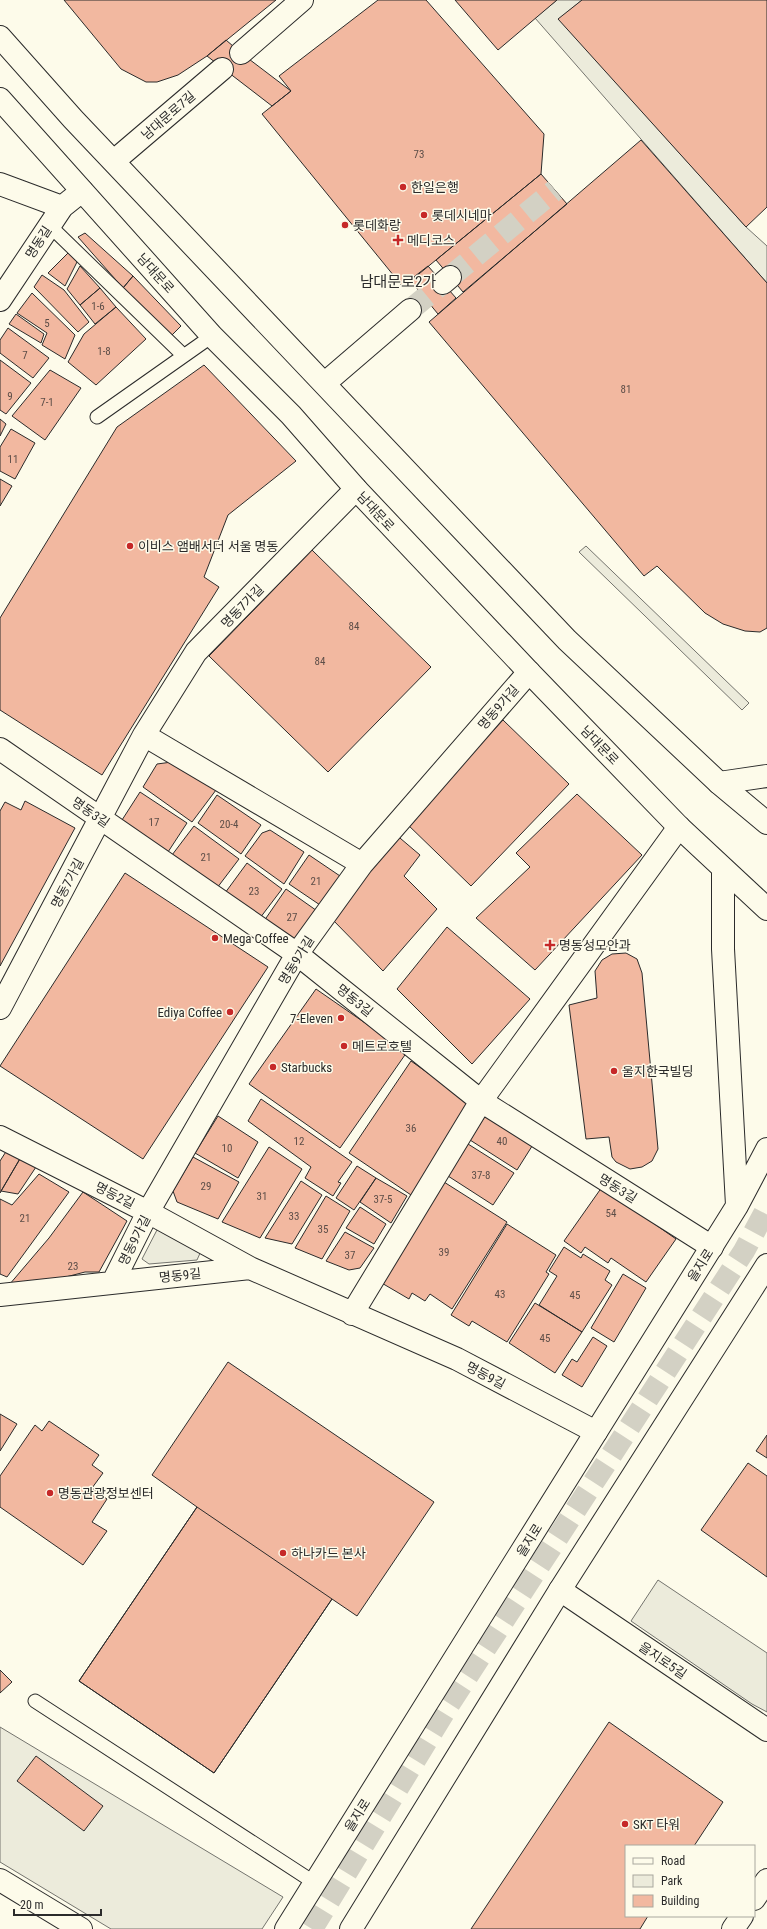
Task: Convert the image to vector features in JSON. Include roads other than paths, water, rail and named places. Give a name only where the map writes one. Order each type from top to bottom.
[{"type":"street","points":[[241,53],[302,0]]},
{"type":"street","points":[[0,37],[114,161],[567,640],[719,782],[767,823]]},
{"type":"street","name":"남대문로7길","points":[[114,161],[222,69]]},
{"type":"street","name":"남대문로","points":[[0,99],[212,336],[291,415],[356,489],[529,672],[679,827],[767,909]]},
{"type":"street","points":[[0,184],[62,207]]},
{"type":"street","name":"명동길","points":[[0,300],[62,207],[82,191]]},
{"type":"street","points":[[325,383],[410,310]]},
{"type":"street","name":"명동7가길","points":[[0,1008],[144,735],[196,652],[356,489]]},
{"type":"street","name":"명동9가길","points":[[113,1282],[148,1212],[297,954],[362,864],[529,672]]},
{"type":"street","points":[[144,735],[362,864]]},
{"type":"street","name":"명동3길","points":[[0,749],[297,954],[481,1101],[712,1246]]},
{"type":"street","points":[[719,782],[767,776]]},
{"type":"street","points":[[352,1314],[481,1101],[679,827]]},
{"type":"street","points":[[723,869],[723,949],[737,1206]]},
{"type":"street","name":"명동2길","points":[[0,1137],[148,1212],[250,1268]]},
{"type":"street","name":"을지로","points":[[286,1929],[737,1206],[767,1148]]},
{"type":"street","points":[[351,1929],[560,1590],[761,1283],[767,1265]]},
{"type":"street","name":"명동9길","points":[[0,1295],[250,1268],[457,1359],[596,1432]]},
{"type":"street","name":"을지로5길","points":[[560,1590],[767,1730]]},
{"type":"street","points":[[0,1880],[80,1929]]},
{"type":"street","points":[[755,1898],[767,1880]]},
{"type":"street","points":[[733,1929],[741,1917]]},
{"type":"lane","points":[[49,225],[183,355]]},
{"type":"lane","points":[[97,417],[212,336]]},
{"type":"lane","points":[[34,1701],[315,1883]]},
{"type":"tunnel","points":[[450,277],[555,190]]},
{"type":"tunnel","points":[[410,310],[443,283]]},
{"type":"tunnel","points":[[312,1929],[448,1706],[744,1251],[767,1208]]},
{"type":"place","name":"한일은행","points":[[403,187]]},
{"type":"place","name":"롯데시네마","points":[[424,215]]},
{"type":"place","name":"롯데화랑","points":[[345,225]]},
{"type":"place","name":"메디코스","points":[[398,240]]},
{"type":"place","name":"이비스 앰배서더 서울 명동","points":[[130,546]]},
{"type":"place","name":"Mega Coffee","points":[[215,938]]},
{"type":"place","name":"명동성모안과","points":[[550,945]]},
{"type":"place","name":"Ediya Coffee","points":[[230,1012]]},
{"type":"place","name":"7-Eleven","points":[[341,1018]]},
{"type":"place","name":"메트로호텔","points":[[344,1046]]},
{"type":"place","name":"Starbucks","points":[[273,1067]]},
{"type":"place","name":"울지한국빌딩","points":[[614,1071]]},
{"type":"place","name":"명동관광정보센터","points":[[50,1493]]},
{"type":"place","name":"하나카드 본사","points":[[283,1553]]},
{"type":"place","name":"SKT 타워","points":[[625,1824]]},
{"type":"district","name":"남대문로2가","points":[[398,282]]}]
